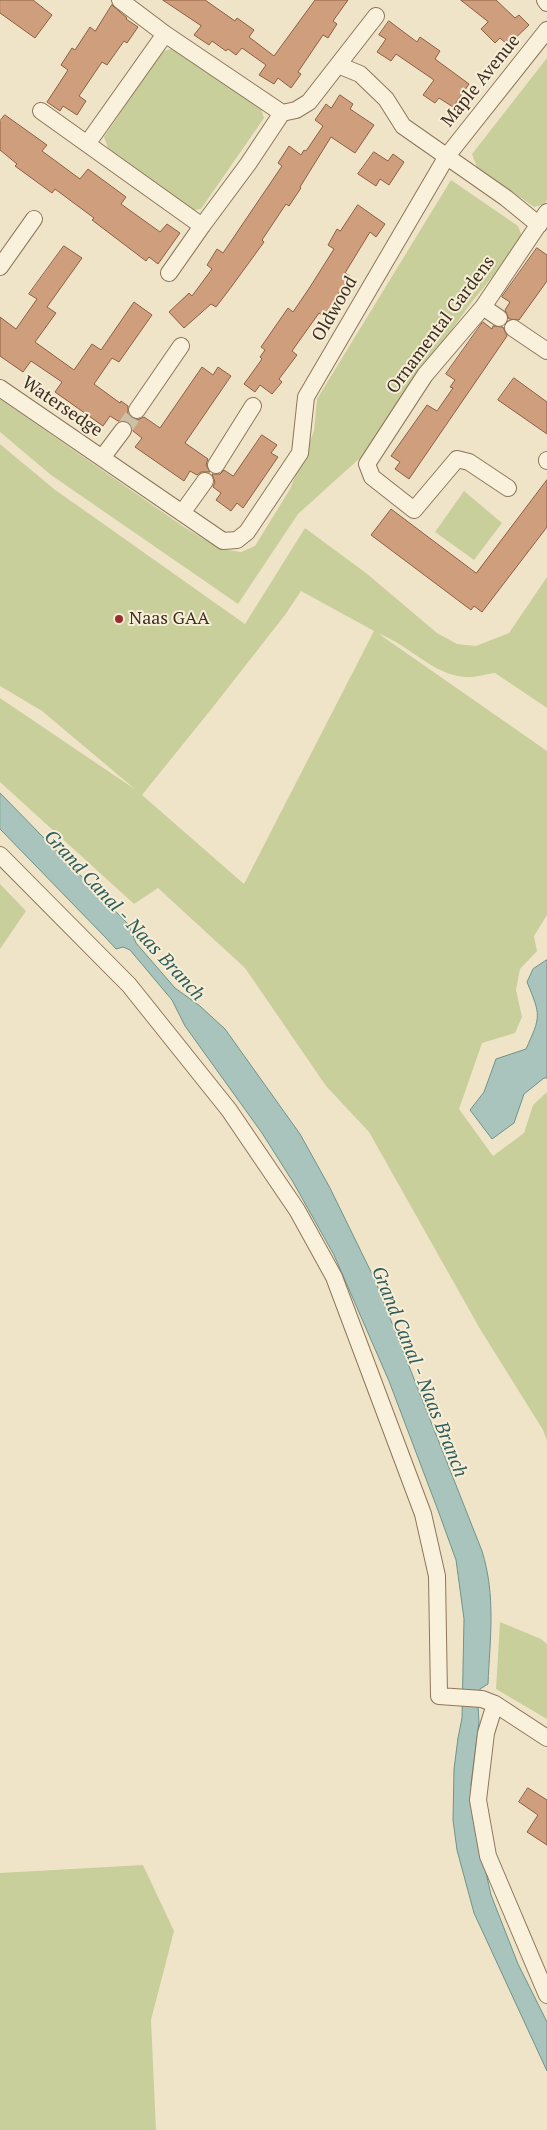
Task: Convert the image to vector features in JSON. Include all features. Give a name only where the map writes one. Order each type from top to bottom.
[{"type":"street","points":[[120,0],[165,34],[282,113]]},
{"type":"street","points":[[169,273],[248,164],[282,113],[296,110],[309,102],[324,80],[376,16]]},
{"type":"street","name":"Maple Avenue","points":[[446,156],[547,30]]},
{"type":"street","points":[[87,144],[165,34]]},
{"type":"street","points":[[338,65],[360,74],[386,99],[403,126],[506,198],[543,219]]},
{"type":"street","points":[[41,111],[202,226]]},
{"type":"street","name":"Oldwood","points":[[278,488],[300,453],[306,397],[446,156]]},
{"type":"street","points":[[0,267],[34,219]]},
{"type":"street","name":"Ornamental Gardens","points":[[508,488],[469,462],[457,459],[414,510],[372,477],[367,464],[425,375],[483,307],[543,219]]},
{"type":"street","points":[[483,307],[499,318]]},
{"type":"street","points":[[514,328],[547,351]]},
{"type":"street","points":[[138,410],[181,346]]},
{"type":"street","name":"Watersedge","points":[[0,388],[223,541],[237,540],[247,532],[278,488]]},
{"type":"street","points":[[216,465],[253,406]]},
{"type":"street","name":"Watersedge","points":[[102,458],[123,430]]},
{"type":"street","points":[[182,513],[205,481]]},
{"type":"street","points":[[0,855],[129,985],[229,1110],[297,1210],[334,1277],[423,1514],[437,1576],[439,1696],[489,1702],[547,1738]]},
{"type":"street","points":[[489,1702],[478,1800],[488,1856],[539,1980],[547,1995]]},
{"type":"green space","points":[[173,48],[260,106],[264,118],[201,209],[194,210],[108,148],[104,137],[161,52]]},
{"type":"green space","points":[[547,58],[547,200],[545,204],[534,207],[477,167],[472,154]]},
{"type":"green space","points":[[451,180],[518,226],[523,239],[471,303],[360,458],[298,514],[238,604],[51,475],[0,432],[0,399],[184,527],[220,549],[241,552],[255,546],[290,489],[314,431],[317,399]]},
{"type":"green space","points":[[0,444],[54,489],[245,624],[305,528],[366,573],[437,633],[457,644],[476,646],[509,633],[547,577],[547,708],[495,673],[469,677],[453,675],[431,665],[379,634],[547,751],[547,915],[534,936],[537,951],[520,969],[516,990],[522,1017],[515,1033],[482,1043],[459,1109],[493,1156],[524,1133],[533,1105],[547,1092],[547,1441],[543,1430],[480,1329],[369,1132],[326,1086],[245,968],[158,888],[134,904],[0,782],[0,698],[136,790],[42,711],[0,686]],"holes":[[[301,591],[374,631],[244,884],[142,795],[285,615]]]},
{"type":"green space","points":[[464,491],[502,523],[474,560],[435,532]]},
{"type":"green space","points":[[0,884],[26,911],[0,949]]},
{"type":"green space","points":[[500,1622],[541,1639],[547,1644],[547,1719],[496,1689]]},
{"type":"green space","points":[[143,1865],[174,1931],[151,2020],[156,2130],[0,2130],[0,1873]]},
{"type":"water","points":[[0,793],[129,925],[136,943],[175,988],[200,1006],[225,1029],[300,1134],[330,1188],[375,1280],[482,1551],[486,1568],[491,1601],[491,1634],[488,1684],[480,1689],[479,1722],[471,1784],[476,1828],[491,1895],[518,1964],[547,2022],[547,2071],[474,1913],[457,1850],[453,1820],[454,1769],[462,1718],[464,1619],[456,1560],[389,1381],[334,1255],[293,1182],[262,1133],[185,1026],[172,1000],[130,950],[123,947],[116,949],[0,829]]},
{"type":"water","points":[[547,960],[547,1078],[544,1078],[524,1094],[514,1123],[492,1139],[470,1110],[484,1092],[496,1059],[526,1049],[537,1022],[537,1009],[527,982],[533,969]]},
{"type":"building","points":[[0,0],[33,0],[52,15],[35,38],[0,13]]},
{"type":"building","points":[[163,0],[205,0],[235,21],[237,18],[254,30],[249,37],[274,56],[315,0],[348,0],[333,21],[337,24],[328,38],[323,35],[298,72],[301,74],[291,88],[278,78],[274,84],[259,75],[266,65],[242,48],[236,55],[228,49],[226,51],[212,41],[209,45],[194,35],[201,26]]},
{"type":"building","points":[[461,0],[496,0],[515,18],[519,15],[529,25],[508,45],[500,38],[495,43],[481,29],[488,22]]},
{"type":"building","points":[[112,5],[126,19],[138,27],[127,43],[124,41],[107,65],[102,62],[79,96],[86,101],[77,115],[63,106],[60,111],[47,102],[68,70],[61,65],[72,48],[75,50],[90,27],[95,31]]},
{"type":"building","points":[[389,21],[417,42],[420,37],[440,51],[435,59],[469,84],[453,107],[439,98],[435,103],[423,95],[434,80],[396,54],[391,61],[377,52],[386,39],[379,35]]},
{"type":"building","points":[[340,95],[353,104],[350,109],[374,125],[355,153],[331,137],[289,206],[286,204],[262,240],[264,242],[216,307],[211,304],[184,328],[169,312],[189,293],[192,296],[212,269],[207,265],[217,249],[223,253],[282,166],[278,163],[289,146],[301,155],[304,150],[306,151],[323,126],[315,120],[326,104],[331,108]]},
{"type":"building","points":[[5,115],[47,145],[42,151],[80,179],[88,169],[126,197],[121,204],[160,232],[167,224],[180,233],[158,264],[149,257],[146,261],[55,189],[52,193],[15,166],[17,164],[0,150],[0,121]]},
{"type":"building","points":[[374,152],[388,161],[393,154],[404,162],[389,185],[380,179],[376,186],[358,174]]},
{"type":"building","points":[[358,205],[385,224],[376,237],[370,232],[345,273],[350,276],[333,302],[337,305],[328,319],[319,313],[292,351],[297,355],[279,379],[282,382],[272,394],[260,385],[255,392],[244,384],[262,359],[260,357],[265,350],[261,347],[288,308],[293,312],[334,249],[328,245],[337,229],[340,231]]},
{"type":"building","points":[[64,246],[82,258],[47,307],[56,313],[35,342],[74,370],[92,344],[101,350],[134,302],[152,315],[119,362],[112,358],[94,384],[120,403],[121,401],[128,406],[128,414],[132,418],[137,420],[144,417],[160,428],[202,367],[213,375],[218,367],[231,376],[185,443],[208,459],[206,465],[210,472],[201,472],[197,475],[190,471],[184,481],[135,447],[142,438],[133,431],[129,422],[118,421],[110,416],[103,426],[55,392],[62,382],[31,361],[23,372],[0,356],[0,317],[16,329],[37,299],[29,294]]},
{"type":"building","points":[[537,248],[547,255],[547,281],[519,320],[509,319],[505,310],[510,302],[502,297]]},
{"type":"building","points":[[483,322],[492,329],[493,326],[503,327],[507,336],[409,479],[395,469],[400,462],[391,456],[427,405],[437,411],[453,388],[450,387],[455,380],[446,374]]},
{"type":"building","points":[[514,378],[547,402],[547,434],[498,400]]},
{"type":"building","points":[[262,435],[277,445],[271,453],[278,457],[243,508],[237,503],[231,511],[216,500],[221,493],[213,487],[215,482],[212,474],[220,474],[224,470],[233,476]]},
{"type":"building","points":[[547,480],[547,527],[482,612],[474,606],[471,610],[371,535],[391,509],[476,573]]},
{"type":"building","points":[[528,1788],[547,1800],[547,1845],[527,1832],[538,1815],[519,1802]]},
{"type":"tunnel","points":[[123,430],[137,410]]},
{"type":"place","name":"Naas GAA","points":[[119,619]]},
{"type":"water label","name":"Grand Canal - Naas Branch","points":[[124,916]]},
{"type":"water label","name":"Grand Canal - Naas Branch","points":[[419,1372]]}]
